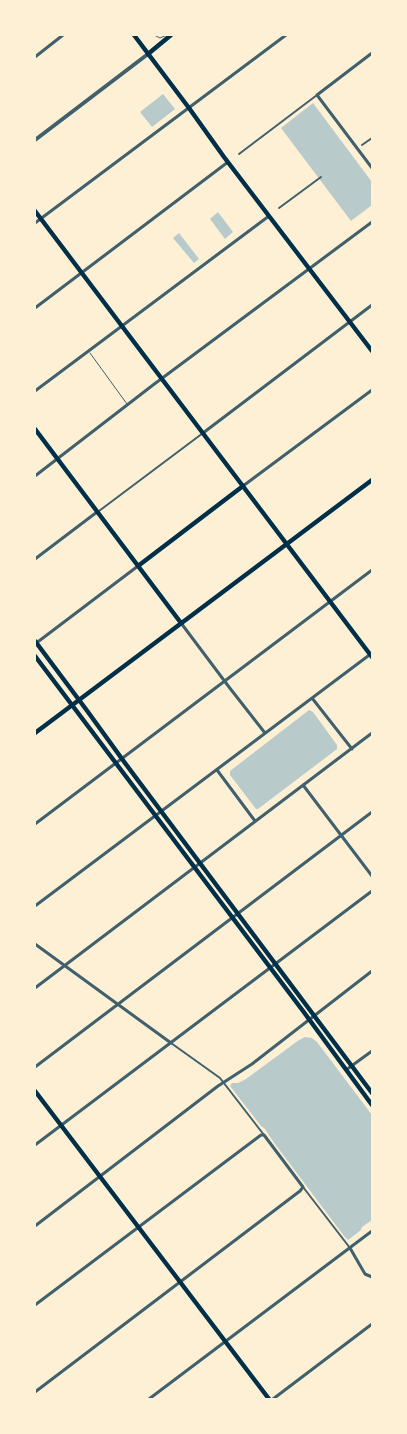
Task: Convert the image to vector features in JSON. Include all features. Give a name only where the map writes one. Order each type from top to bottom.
[{"type":"main road","points":[[134,35],[372,351]]},
{"type":"main road","points":[[148,54],[169,35]]},
{"type":"main road","points":[[35,211],[371,655]]},
{"type":"main road","points":[[35,429],[181,623]]},
{"type":"main road","points":[[35,733],[372,480]]},
{"type":"main road","points":[[138,566],[244,486]]},
{"type":"main road","points":[[35,643],[372,1093]]},
{"type":"main road","points":[[35,656],[372,1105]]},
{"type":"main road","points":[[35,1091],[224,1342],[271,1399]]},
{"type":"street","points":[[35,57],[64,35]]},
{"type":"street","points":[[35,223],[286,35]]},
{"type":"street","points":[[35,140],[148,54]]},
{"type":"street","points":[[240,154],[372,54]]},
{"type":"street","points":[[317,95],[372,168]]},
{"type":"street","points":[[362,145],[372,138]]},
{"type":"street","points":[[35,308],[228,162]]},
{"type":"street","points":[[279,208],[321,177]]},
{"type":"street","points":[[35,391],[269,216]]},
{"type":"street","points":[[35,476],[372,222]]},
{"type":"street","points":[[35,559],[372,305]]},
{"type":"street","points":[[244,486],[372,390]]},
{"type":"street","points":[[35,643],[138,566]]},
{"type":"street","points":[[35,824],[372,570]]},
{"type":"street","points":[[181,623],[266,733]]},
{"type":"street","points":[[35,906],[371,655]]},
{"type":"street","points":[[312,698],[352,749]]},
{"type":"street","points":[[35,988],[372,733]]},
{"type":"street","points":[[217,770],[256,821]]},
{"type":"street","points":[[303,785],[372,876]]},
{"type":"street","points":[[35,1067],[372,812]]},
{"type":"street","points":[[35,1146],[372,891]]},
{"type":"street","points":[[35,944],[224,1082],[350,1248],[365,1274],[372,1277]]},
{"type":"street","points":[[35,1226],[224,1082],[252,1064],[372,971]]},
{"type":"street","points":[[346,1070],[372,1050]]},
{"type":"street","points":[[35,1305],[258,1136],[264,1135]]},
{"type":"street","points":[[35,1392],[300,1191],[303,1186]]},
{"type":"street","points":[[149,1399],[372,1231]]},
{"type":"street","points":[[271,1399],[372,1324]]},
{"type":"lane","points":[[154,35],[160,38],[169,35]]},
{"type":"lane","points":[[89,351],[128,405]]},
{"type":"shaded area","points":[[163,94],[175,109],[152,127],[140,112]]},
{"type":"shaded area","points":[[313,103],[372,182],[372,205],[351,221],[281,128]]},
{"type":"shaded area","points":[[218,212],[233,232],[225,239],[210,219]]},
{"type":"shaded area","points":[[179,233],[199,259],[194,263],[173,238]]},
{"type":"shaded area","points":[[309,710],[313,712],[337,745],[337,749],[256,809],[230,775],[230,771]]},
{"type":"shaded area","points":[[305,1037],[312,1038],[317,1042],[372,1115],[372,1220],[348,1240],[265,1129],[230,1086],[232,1083],[238,1083],[246,1079]]}]
